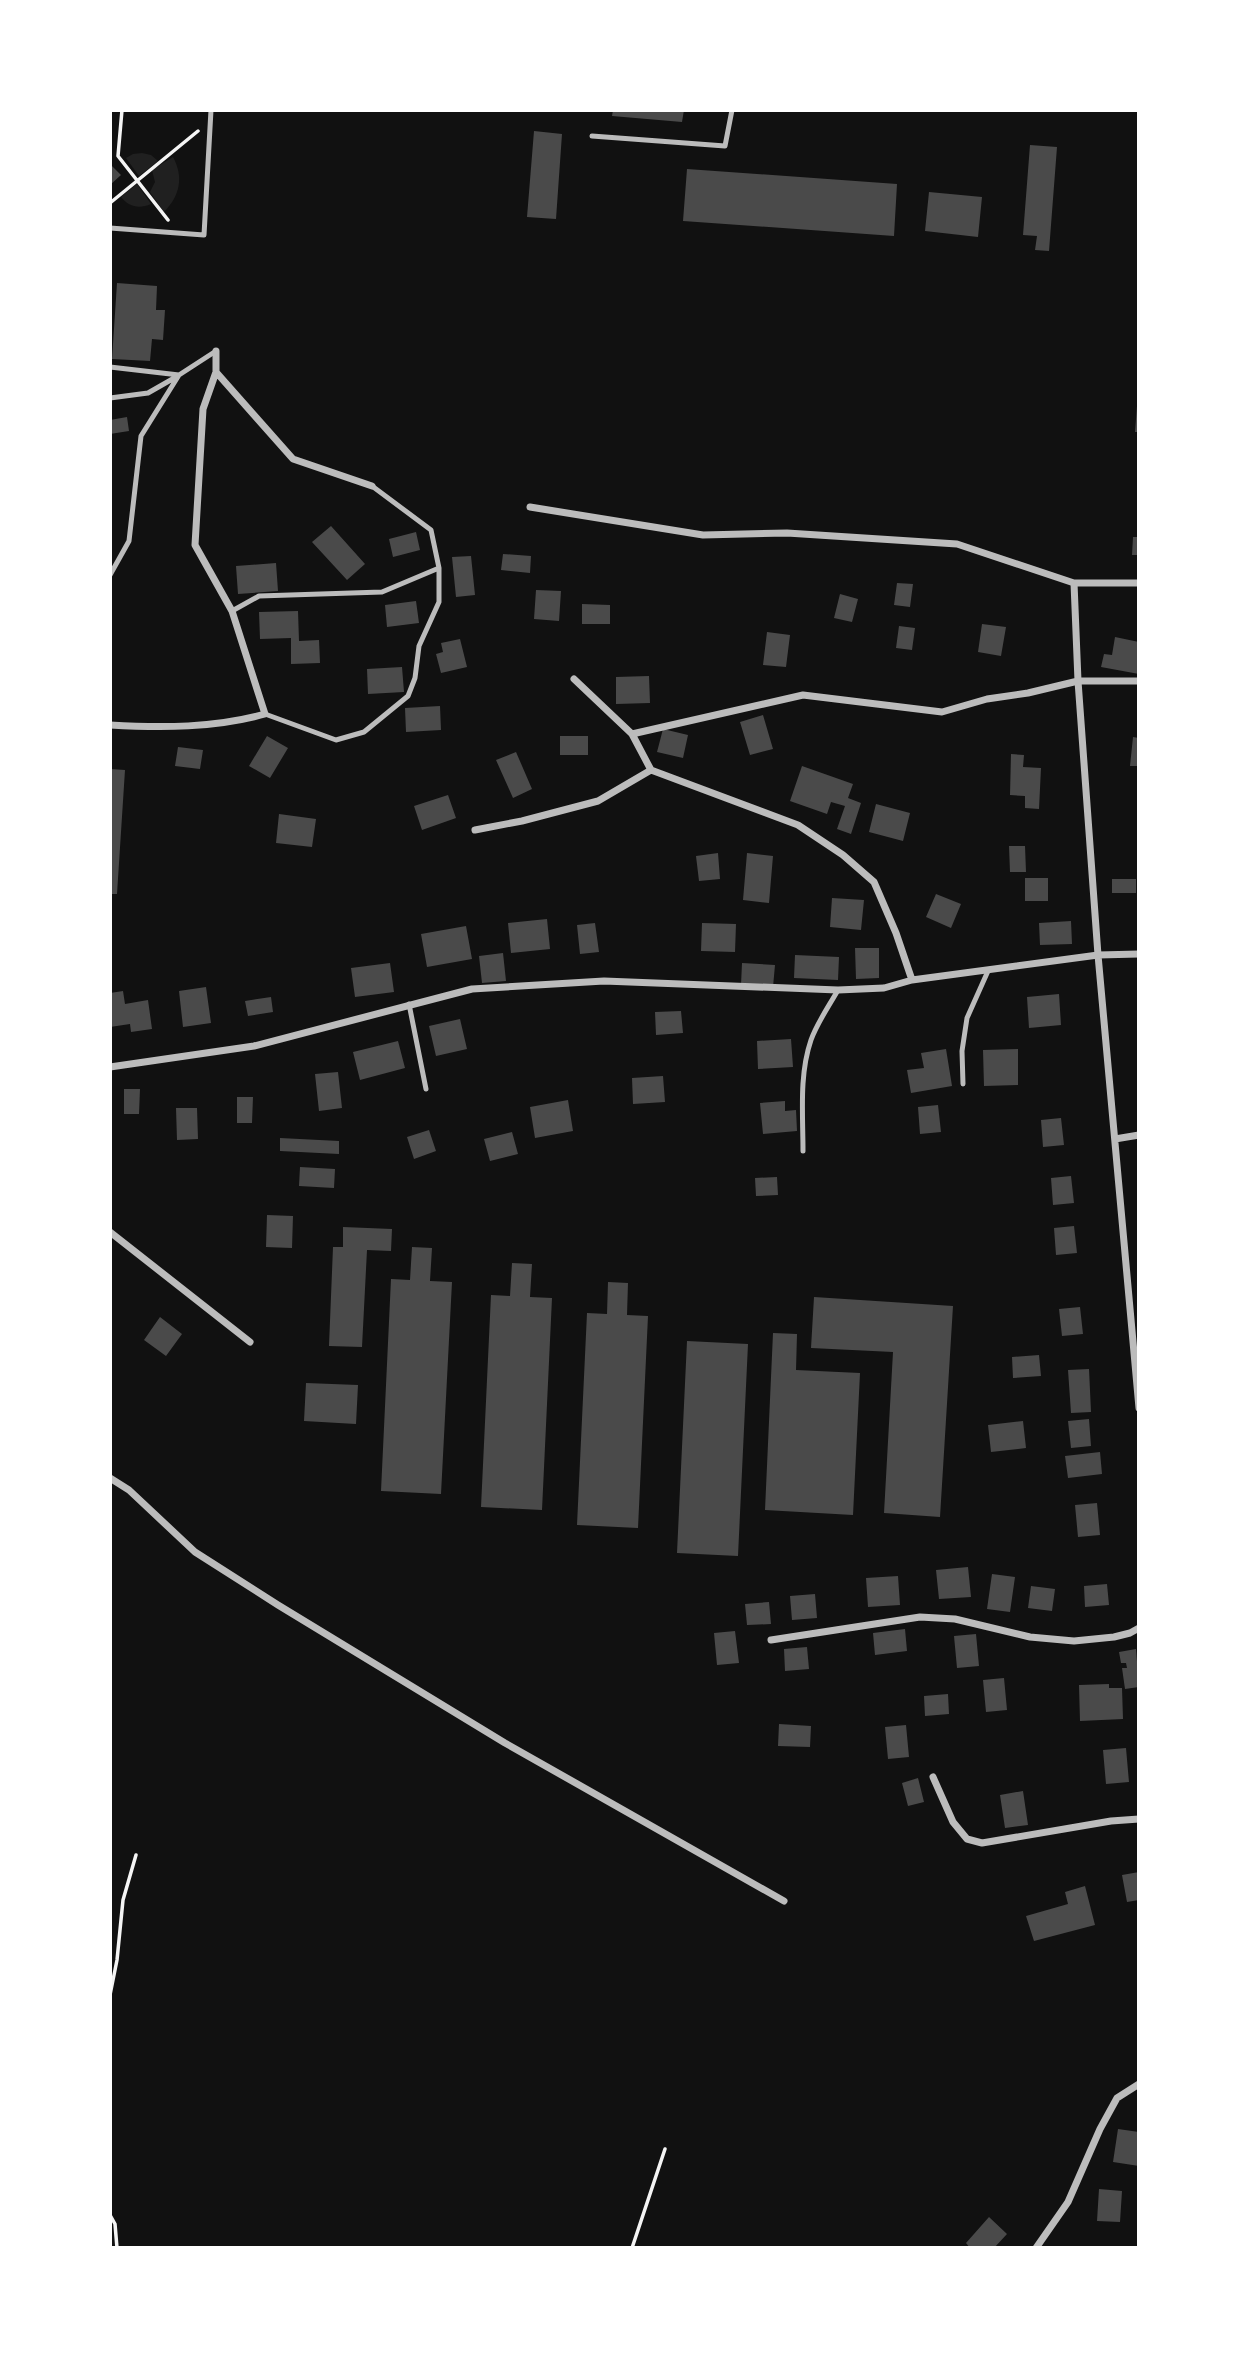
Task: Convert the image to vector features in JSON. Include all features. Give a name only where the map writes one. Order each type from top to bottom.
[{"type":"street","points":[[110,726],[164,728],[243,720],[265,714],[232,611],[195,545],[203,409],[216,372],[216,351]]},
{"type":"street","points":[[216,372],[293,458],[372,486]]},
{"type":"street","points":[[530,507],[703,535],[787,533],[957,544],[1074,583],[1139,583]]},
{"type":"street","points":[[1074,583],[1078,681],[1098,955],[1139,1408]]},
{"type":"street","points":[[574,679],[632,734],[651,770],[798,825],[843,855],[874,882],[896,933],[912,981]]},
{"type":"street","points":[[632,734],[803,695],[942,712],[987,699],[1078,681],[1139,681]]},
{"type":"street","points":[[475,830],[598,801],[651,770]]},
{"type":"street","points":[[110,1067],[254,1046],[472,989],[604,981],[838,990],[884,988],[912,981],[1098,955],[1139,954]]},
{"type":"street","points":[[1115,1139],[1139,1135]]},
{"type":"street","points":[[110,1233],[250,1342]]},
{"type":"street","points":[[110,1478],[130,1490],[195,1552],[278,1605],[505,1743],[784,1901]]},
{"type":"street","points":[[771,1640],[920,1617],[955,1619],[1030,1637],[1074,1641],[1114,1637],[1139,1628]]},
{"type":"street","points":[[933,1777],[953,1822],[967,1839],[982,1843],[1111,1821],[1139,1819]]},
{"type":"street","points":[[1036,2248],[1068,2202],[1100,2129],[1117,2098],[1139,2084]]},
{"type":"lane","points":[[110,228],[204,235],[211,110]]},
{"type":"lane","points":[[592,136],[725,146],[732,110]]},
{"type":"lane","points":[[110,398],[148,393],[216,351]]},
{"type":"lane","points":[[110,368],[179,375]]},
{"type":"lane","points":[[110,575],[130,541],[141,436],[179,375]]},
{"type":"lane","points":[[265,714],[335,740],[364,732],[408,696],[415,678],[419,646],[439,602],[439,568],[431,530],[372,486]]},
{"type":"lane","points":[[232,611],[259,596],[382,592],[439,568]]},
{"type":"lane","points":[[963,1084],[962,1051],[967,1018],[988,971]]},
{"type":"lane","points":[[803,1151],[802,1092],[806,1063],[812,1039],[838,990]]},
{"type":"lane","points":[[409,1004],[426,1089]]},
{"type":"path","points":[[122,110],[118,156],[178,233]]},
{"type":"path","points":[[110,203],[211,120]]},
{"type":"path","points":[[110,1995],[117,1959],[122,1900],[136,1855]]},
{"type":"path","points":[[632,2248],[664,2149]]},
{"type":"path","points":[[110,2215],[115,2224],[117,2248]]},
{"type":"shaded area","points":[[142,153],[151,155],[158,161],[139,176],[126,158]]},
{"type":"shaded area","points":[[173,157],[179,186],[174,199],[164,212],[150,192],[155,182],[152,170]]},
{"type":"shaded area","points":[[137,184],[151,204],[134,206],[121,197]]},
{"type":"building","points":[[613,110],[684,110],[682,122],[612,116]]},
{"type":"building","points":[[534,131],[562,134],[556,219],[527,217]]},
{"type":"building","points":[[1030,145],[1057,147],[1049,251],[1035,250],[1037,236],[1023,235]]},
{"type":"building","points":[[110,164],[121,175],[110,185]]},
{"type":"building","points":[[687,169],[897,184],[894,236],[683,221]]},
{"type":"building","points":[[929,192],[982,197],[978,237],[925,231]]},
{"type":"building","points":[[117,283],[157,286],[156,310],[165,310],[163,340],[152,339],[150,361],[112,359]]},
{"type":"building","points":[[1137,406],[1139,432],[1135,432]]},
{"type":"building","points":[[127,417],[129,431],[110,434],[110,420]]},
{"type":"building","points":[[331,526],[365,564],[347,580],[312,542]]},
{"type":"building","points":[[416,532],[420,550],[393,557],[389,539]]},
{"type":"building","points":[[1133,537],[1139,537],[1139,555],[1132,555]]},
{"type":"building","points":[[503,554],[531,556],[530,573],[501,570]]},
{"type":"building","points":[[471,556],[475,595],[456,597],[452,557]]},
{"type":"building","points":[[276,563],[278,591],[238,594],[236,566]]},
{"type":"building","points":[[897,583],[913,584],[910,607],[894,605]]},
{"type":"building","points":[[536,590],[561,591],[559,621],[534,619]]},
{"type":"building","points":[[840,594],[858,599],[852,622],[834,618]]},
{"type":"building","points":[[416,601],[419,623],[387,627],[385,605]]},
{"type":"building","points":[[582,604],[610,605],[610,624],[582,624]]},
{"type":"building","points":[[298,611],[299,641],[319,640],[320,663],[291,664],[291,638],[260,639],[259,612]]},
{"type":"building","points":[[982,624],[1006,627],[1001,656],[978,652]]},
{"type":"building","points":[[899,626],[915,628],[912,650],[896,648]]},
{"type":"building","points":[[767,632],[790,635],[786,667],[763,665]]},
{"type":"building","points":[[1115,637],[1139,642],[1139,674],[1101,667],[1104,654],[1112,655]]},
{"type":"building","points":[[460,639],[467,667],[441,673],[436,654],[443,652],[441,643]]},
{"type":"building","points":[[402,667],[404,692],[368,694],[367,669]]},
{"type":"building","points":[[649,676],[650,703],[616,704],[616,677]]},
{"type":"building","points":[[440,706],[441,730],[406,732],[405,708]]},
{"type":"building","points":[[763,715],[773,749],[750,755],[740,722]]},
{"type":"building","points":[[663,729],[688,735],[683,758],[657,752]]},
{"type":"building","points":[[267,736],[288,748],[270,778],[249,766]]},
{"type":"building","points":[[560,736],[588,736],[588,755],[560,755]]},
{"type":"building","points":[[1133,737],[1139,738],[1139,766],[1130,766]]},
{"type":"building","points":[[178,747],[203,750],[200,769],[175,766]]},
{"type":"building","points":[[516,752],[532,789],[513,798],[496,760]]},
{"type":"building","points":[[1011,754],[1024,755],[1023,767],[1041,768],[1039,809],[1025,808],[1025,796],[1010,795]]},
{"type":"building","points":[[802,766],[853,784],[848,798],[861,803],[851,834],[837,829],[845,806],[831,802],[827,814],[790,801]]},
{"type":"building","points":[[110,769],[125,770],[117,894],[110,894]]},
{"type":"building","points":[[448,795],[456,818],[422,830],[414,806]]},
{"type":"building","points":[[876,804],[910,813],[903,841],[869,832]]},
{"type":"building","points":[[279,814],[316,819],[312,847],[276,843]]},
{"type":"building","points":[[1009,846],[1025,846],[1026,872],[1010,872]]},
{"type":"building","points":[[718,853],[720,879],[699,881],[696,856]]},
{"type":"building","points":[[747,853],[773,856],[769,903],[743,900]]},
{"type":"building","points":[[1025,878],[1048,878],[1048,901],[1025,901]]},
{"type":"building","points":[[1112,879],[1136,879],[1136,893],[1112,893]]},
{"type":"building","points":[[936,894],[961,904],[951,928],[926,917]]},
{"type":"building","points":[[832,898],[864,900],[861,930],[830,927]]},
{"type":"building","points":[[547,919],[550,949],[511,953],[508,923]]},
{"type":"building","points":[[1071,921],[1072,944],[1040,945],[1039,923]]},
{"type":"building","points":[[595,923],[599,952],[580,954],[577,925]]},
{"type":"building","points":[[702,923],[736,924],[735,952],[701,951]]},
{"type":"building","points":[[466,926],[472,959],[427,967],[421,934]]},
{"type":"building","points":[[855,948],[879,948],[879,978],[856,979]]},
{"type":"building","points":[[503,953],[506,981],[482,983],[479,956]]},
{"type":"building","points":[[795,955],[839,957],[838,980],[794,978]]},
{"type":"building","points":[[390,963],[394,992],[355,997],[351,968]]},
{"type":"building","points":[[742,963],[775,965],[773,987],[741,985]]},
{"type":"building","points":[[206,987],[211,1023],[183,1027],[179,991]]},
{"type":"building","points":[[123,991],[125,1004],[148,1000],[152,1029],[131,1032],[130,1024],[110,1027],[110,993]]},
{"type":"building","points":[[1059,994],[1061,1025],[1029,1028],[1027,997]]},
{"type":"building","points":[[271,997],[273,1012],[248,1016],[245,1001]]},
{"type":"building","points":[[681,1011],[683,1033],[656,1035],[655,1012]]},
{"type":"building","points":[[460,1019],[467,1049],[436,1056],[429,1026]]},
{"type":"building","points":[[791,1039],[793,1067],[758,1069],[757,1041]]},
{"type":"building","points":[[398,1041],[405,1068],[360,1080],[353,1052]]},
{"type":"building","points":[[946,1049],[952,1086],[911,1093],[907,1070],[924,1068],[921,1053]]},
{"type":"building","points":[[1018,1049],[1018,1085],[984,1086],[983,1050]]},
{"type":"building","points":[[338,1072],[342,1108],[319,1111],[315,1074]]},
{"type":"building","points":[[663,1076],[665,1102],[633,1104],[632,1078]]},
{"type":"building","points":[[124,1089],[140,1089],[139,1114],[124,1114]]},
{"type":"building","points":[[237,1097],[253,1097],[252,1123],[237,1123]]},
{"type":"building","points":[[568,1100],[573,1131],[535,1138],[530,1107]]},
{"type":"building","points":[[785,1101],[785,1111],[796,1110],[797,1131],[763,1134],[760,1103]]},
{"type":"building","points":[[938,1105],[941,1132],[920,1134],[918,1107]]},
{"type":"building","points":[[176,1108],[197,1108],[198,1139],[177,1140]]},
{"type":"building","points":[[1061,1118],[1064,1145],[1043,1147],[1041,1120]]},
{"type":"building","points":[[429,1130],[436,1151],[414,1159],[407,1137]]},
{"type":"building","points":[[512,1132],[518,1154],[490,1161],[484,1139]]},
{"type":"building","points":[[280,1138],[339,1141],[339,1154],[280,1151]]},
{"type":"building","points":[[300,1167],[335,1169],[334,1188],[299,1186]]},
{"type":"building","points":[[1071,1176],[1074,1203],[1053,1205],[1051,1178]]},
{"type":"building","points":[[777,1177],[778,1195],[756,1196],[755,1178]]},
{"type":"building","points":[[267,1215],[293,1216],[292,1248],[266,1247]]},
{"type":"building","points":[[1074,1226],[1077,1253],[1056,1255],[1054,1228]]},
{"type":"building","points":[[343,1227],[392,1229],[391,1251],[367,1250],[362,1347],[329,1346],[333,1247],[343,1247]]},
{"type":"building","points":[[412,1247],[432,1248],[430,1281],[452,1282],[441,1494],[381,1491],[391,1279],[410,1280]]},
{"type":"building","points":[[512,1263],[532,1264],[530,1297],[552,1298],[542,1510],[481,1507],[491,1295],[510,1296]]},
{"type":"building","points":[[608,1282],[628,1283],[627,1315],[648,1316],[638,1528],[577,1525],[587,1313],[607,1314]]},
{"type":"building","points":[[814,1297],[953,1306],[940,1517],[884,1513],[893,1352],[811,1348]]},
{"type":"building","points":[[1080,1307],[1083,1334],[1062,1336],[1059,1309]]},
{"type":"building","points":[[160,1317],[182,1334],[166,1356],[144,1340]]},
{"type":"building","points":[[773,1333],[797,1334],[796,1370],[860,1373],[853,1515],[765,1510]]},
{"type":"building","points":[[687,1341],[748,1344],[738,1556],[677,1553]]},
{"type":"building","points":[[1039,1355],[1041,1376],[1013,1378],[1012,1357]]},
{"type":"building","points":[[1089,1369],[1091,1412],[1071,1413],[1068,1370]]},
{"type":"building","points":[[306,1383],[358,1385],[356,1424],[304,1421]]},
{"type":"building","points":[[1089,1419],[1091,1446],[1071,1448],[1068,1421]]},
{"type":"building","points":[[1023,1421],[1026,1448],[991,1452],[988,1425]]},
{"type":"building","points":[[1100,1452],[1102,1474],[1068,1478],[1065,1456]]},
{"type":"building","points":[[1097,1503],[1100,1535],[1078,1537],[1075,1505]]},
{"type":"building","points":[[968,1567],[971,1597],[939,1599],[936,1570]]},
{"type":"building","points":[[992,1574],[1015,1577],[1010,1612],[987,1609]]},
{"type":"building","points":[[898,1576],[900,1605],[868,1607],[866,1578]]},
{"type":"building","points":[[1107,1584],[1109,1605],[1085,1607],[1084,1586]]},
{"type":"building","points":[[1031,1586],[1055,1589],[1052,1611],[1028,1608]]},
{"type":"building","points":[[815,1594],[817,1618],[792,1620],[790,1596]]},
{"type":"building","points":[[769,1602],[771,1624],[747,1625],[745,1604]]},
{"type":"building","points":[[905,1629],[907,1651],[875,1655],[873,1633]]},
{"type":"building","points":[[735,1631],[739,1663],[717,1665],[714,1633]]},
{"type":"building","points":[[976,1634],[979,1666],[957,1668],[954,1636]]},
{"type":"building","points":[[807,1647],[809,1669],[785,1671],[784,1649]]},
{"type":"building","points":[[1136,1649],[1139,1687],[1125,1689],[1122,1668],[1127,1668],[1126,1663],[1121,1663],[1119,1652]]},
{"type":"building","points":[[1004,1678],[1007,1710],[986,1712],[983,1680]]},
{"type":"building","points":[[1109,1684],[1109,1688],[1122,1688],[1123,1719],[1080,1721],[1079,1685]]},
{"type":"building","points":[[948,1694],[949,1714],[925,1716],[924,1696]]},
{"type":"building","points":[[779,1724],[811,1726],[810,1747],[778,1746]]},
{"type":"building","points":[[906,1725],[909,1757],[888,1759],[885,1727]]},
{"type":"building","points":[[1126,1748],[1129,1782],[1106,1784],[1103,1750]]},
{"type":"building","points":[[918,1778],[924,1802],[908,1806],[902,1783]]},
{"type":"building","points":[[1023,1791],[1028,1825],[1005,1828],[1000,1795]]},
{"type":"building","points":[[1139,1872],[1139,1900],[1127,1902],[1122,1875]]},
{"type":"building","points":[[1085,1886],[1095,1925],[1034,1941],[1026,1916],[1068,1904],[1065,1892]]},
{"type":"building","points":[[1118,2129],[1139,2132],[1139,2166],[1113,2162]]},
{"type":"building","points":[[1099,2189],[1122,2191],[1120,2222],[1097,2221]]},
{"type":"building","points":[[989,2217],[1007,2234],[994,2248],[970,2248],[966,2243]]}]
